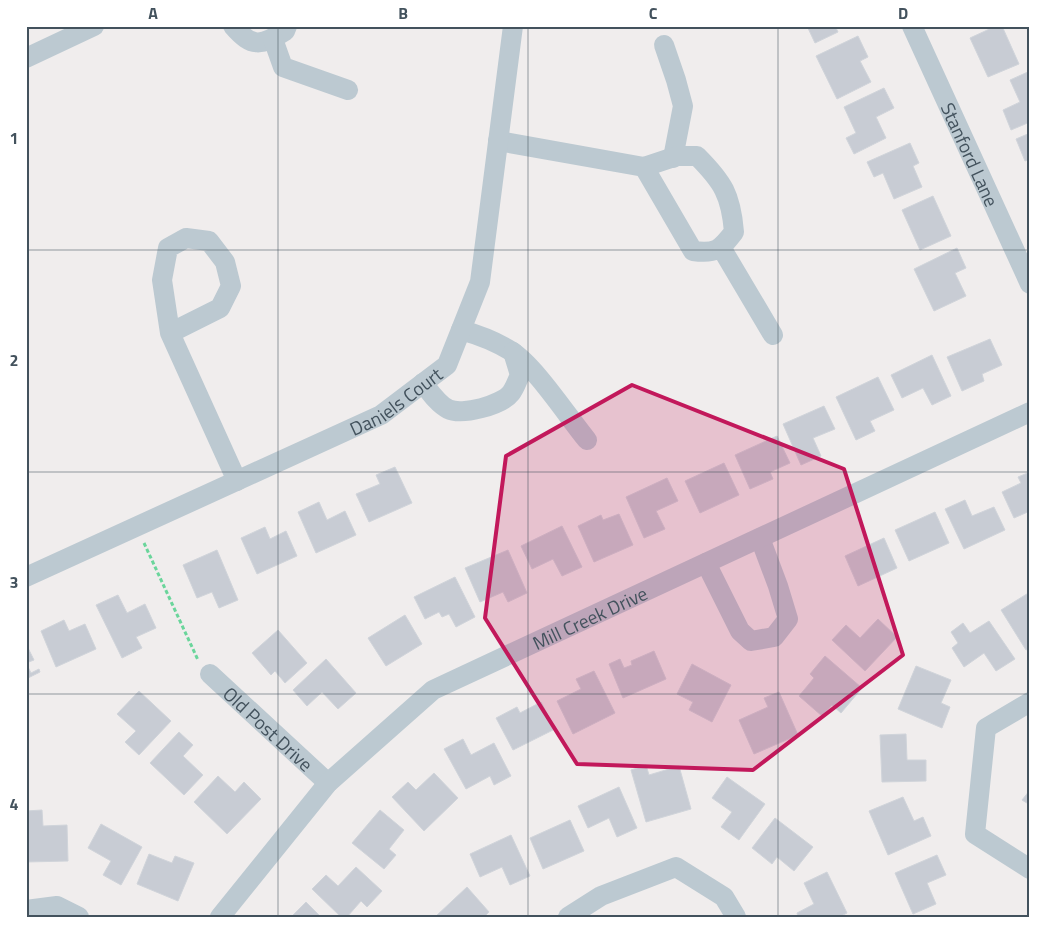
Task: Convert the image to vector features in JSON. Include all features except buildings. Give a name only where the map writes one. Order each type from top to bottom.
[{"type":"street","points":[[26,58],[94,26]]},
{"type":"street","points":[[233,26],[246,41],[258,44],[280,32],[283,67],[348,90]]},
{"type":"street","name":"Daniels Court","points":[[26,577],[380,415],[447,365],[480,282],[513,26]]},
{"type":"street","name":"Stanford Lane","points":[[912,26],[1030,284]]},
{"type":"street","points":[[664,45],[676,80],[682,106],[673,158]]},
{"type":"street","points":[[498,140],[644,167],[673,158],[697,156],[719,178],[732,207],[734,232],[722,248],[708,253],[693,252],[644,167]]},
{"type":"street","points":[[170,333],[220,308],[231,286],[225,262],[210,241],[186,238],[168,248],[162,280],[170,333],[237,481]]},
{"type":"street","points":[[722,248],[773,335]]},
{"type":"street","points":[[461,330],[487,338],[513,352],[528,366],[587,440]]},
{"type":"street","points":[[423,384],[441,404],[456,412],[464,412],[486,406],[510,394],[520,375],[513,352]]},
{"type":"street","name":"Mill Creek Drive","points":[[220,917],[328,783],[433,690],[1030,412]]},
{"type":"street","points":[[706,563],[740,631],[751,640],[774,637],[788,619],[760,538]]},
{"type":"street","name":"Old Post Drive","points":[[210,674],[328,783]]},
{"type":"street","points":[[1030,702],[986,728],[975,834],[1030,869]]},
{"type":"street","points":[[568,917],[601,896],[676,867],[724,897],[736,917]]},
{"type":"street","points":[[26,910],[57,906],[79,917]]},
{"type":"path","points":[[136,527],[195,656],[210,674]]},
{"type":"highlighted area","points":[[632,385],[844,469],[903,655],[753,770],[577,764],[485,618],[506,456]]}]
